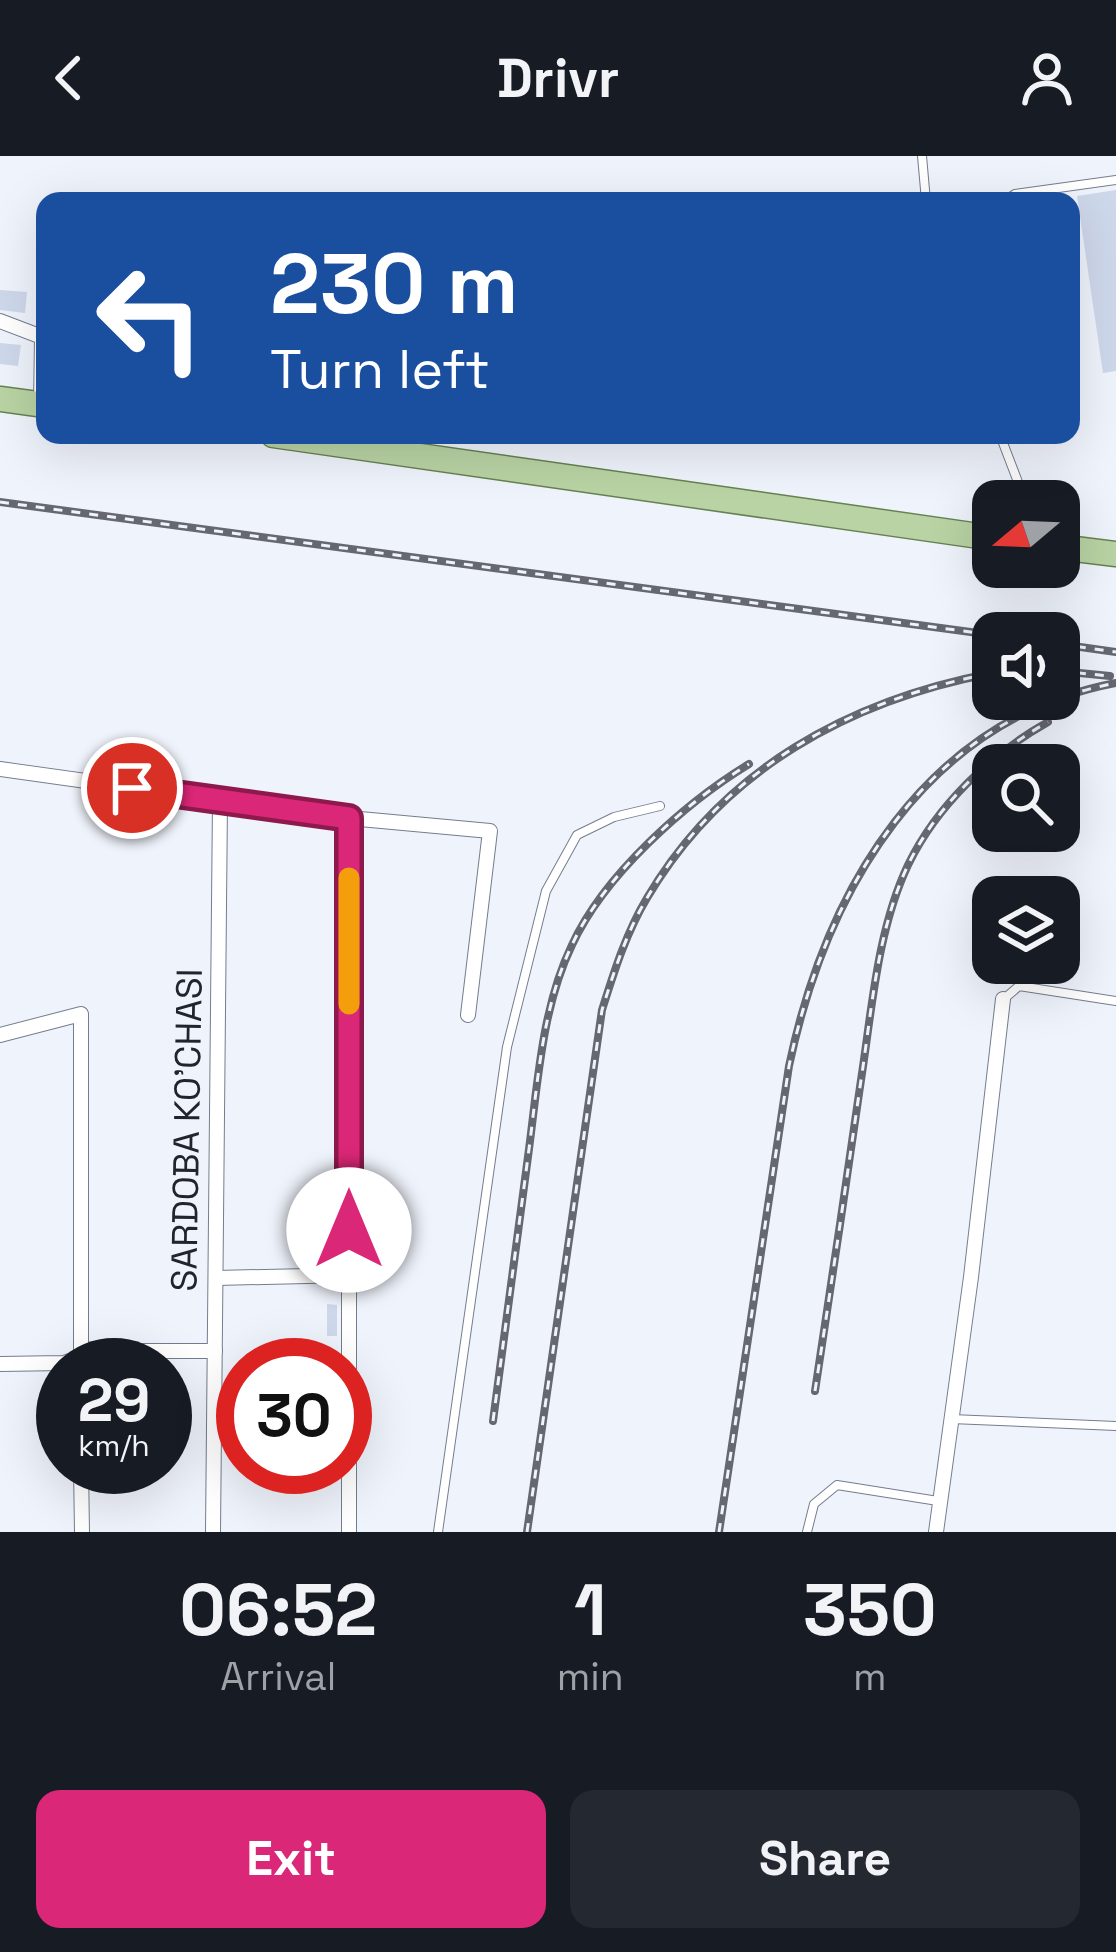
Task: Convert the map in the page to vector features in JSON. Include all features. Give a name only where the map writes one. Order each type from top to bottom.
[{"type":"main road","points":[[0,399],[36,404]]},
{"type":"main road","points":[[336,444],[972,535]]},
{"type":"main road","points":[[1080,550],[1116,554]]},
{"type":"street","points":[[0,321],[36,335]]},
{"type":"street","points":[[0,769],[349,818],[490,831],[468,1015]]},
{"type":"street","name":"SARDOBA KO'CHASI","points":[[213,1532],[220,801]]},
{"type":"street","points":[[349,818],[349,1532]]},
{"type":"street","points":[[936,1532],[1004,999]]},
{"type":"street","points":[[0,1035],[81,1014],[81,1338]]},
{"type":"street","points":[[215,1278],[349,1275]]},
{"type":"street","points":[[192,1351],[215,1351]]},
{"type":"street","points":[[0,1364],[36,1363]]},
{"type":"street","points":[[81,1494],[82,1532]]},
{"type":"lane","points":[[922,156],[925,192]]},
{"type":"lane","points":[[1029,192],[1116,180]]},
{"type":"lane","points":[[1003,444],[1017,480]]},
{"type":"lane","points":[[438,1532],[507,1047],[546,891],[577,835],[614,817],[660,806]]},
{"type":"lane","points":[[1004,999],[1019,986],[1116,1000]]},
{"type":"lane","points":[[951,1419],[1116,1426]]},
{"type":"lane","points":[[807,1532],[814,1504],[837,1485],[940,1501]]},
{"type":"building","points":[[1116,190],[1116,371],[1103,373],[1080,196]]},
{"type":"building","points":[[0,290],[27,292],[25,313],[0,310]]},
{"type":"building","points":[[0,343],[21,345],[18,366],[0,364]]},
{"type":"building","points":[[327,1304],[337,1305],[337,1336],[327,1336]]},
{"type":"railway","points":[[0,502],[972,632]]},
{"type":"railway","points":[[1080,647],[1116,652]]},
{"type":"railway","points":[[1080,673],[1110,676]]},
{"type":"railway","points":[[527,1532],[602,1010],[640,911],[678,852],[752,777],[841,722],[889,701],[972,678]]},
{"type":"railway","points":[[719,1532],[789,1066],[829,937],[858,877],[895,822],[938,774],[990,733],[1049,703],[1116,683]]},
{"type":"railway","points":[[815,1391],[877,971],[898,890],[920,843],[950,802],[986,765],[1048,722]]},
{"type":"railway","points":[[493,1421],[543,1045],[562,969],[586,919],[625,867],[673,820],[749,764]]},
{"type":"slow traffic","points":[[349,878],[349,1004]]},
{"type":"route","points":[[132,788],[349,818],[349,1230]]}]
